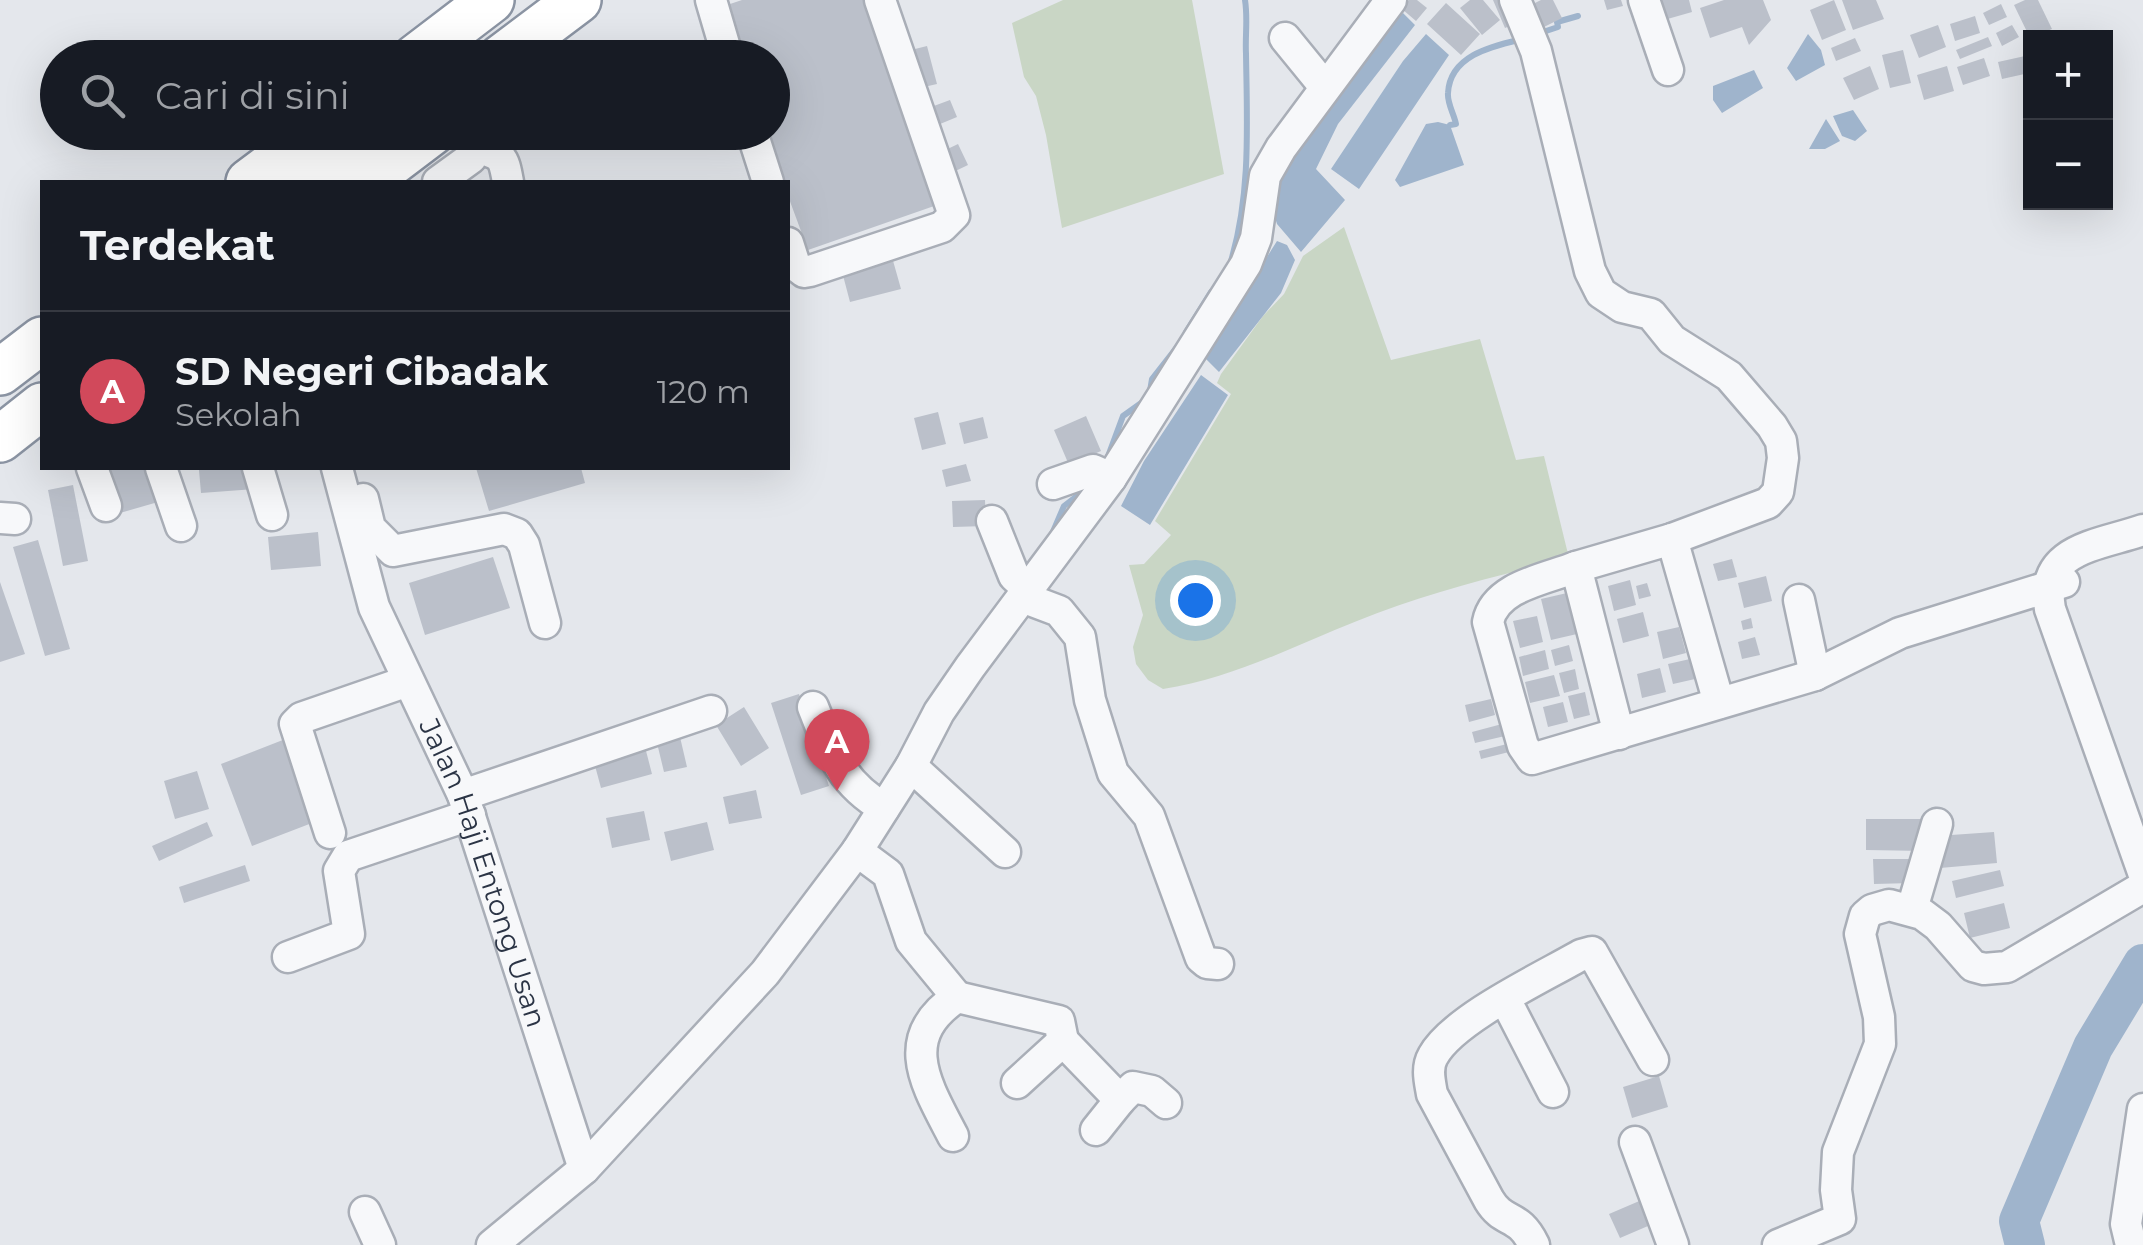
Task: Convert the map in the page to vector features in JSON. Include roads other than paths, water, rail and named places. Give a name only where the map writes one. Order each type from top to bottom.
[{"type":"highway","points":[[441,40],[469,20],[548,0]]},
{"type":"highway","points":[[525,40],[578,0]]},
{"type":"highway","points":[[553,40],[605,0]]},
{"type":"highway","points":[[253,180],[292,150]]},
{"type":"highway","points":[[312,180],[351,150]]},
{"type":"highway","points":[[339,180],[378,150]]},
{"type":"highway","points":[[369,180],[408,150]]},
{"type":"highway","points":[[0,372],[40,342]]},
{"type":"highway","points":[[0,411],[40,381]]},
{"type":"highway","points":[[0,439],[40,408]]},
{"type":"highway","points":[[0,458],[40,428]]},
{"type":"street","points":[[710,0],[722,40]]},
{"type":"street","points":[[790,249],[795,265],[810,272],[942,226],[954,215],[880,0]]},
{"type":"street","points":[[492,1245],[584,1169],[765,974],[857,850],[911,766],[939,712],[1246,264],[1256,238],[1264,176],[1391,0]]},
{"type":"street","points":[[1515,0],[1536,51],[1590,271],[1601,292],[1622,307],[1651,314],[1676,342],[1728,376],[1772,426],[1781,442],[1782,478],[1778,492],[1768,503],[1501,596],[1491,609],[1488,622],[1526,755],[1543,758],[1815,676],[1900,633],[2055,585],[2071,570],[2143,544]]},
{"type":"street","points":[[1644,0],[1668,70]]},
{"type":"street","points":[[1285,38],[1325,87]]},
{"type":"street","points":[[441,180],[471,158],[471,150]]},
{"type":"street","points":[[491,150],[504,160],[508,180]]},
{"type":"street","points":[[758,150],[767,180]]},
{"type":"street","points":[[93,470],[106,506]]},
{"type":"street","points":[[161,470],[181,526]]},
{"type":"street","points":[[259,470],[272,515]]},
{"type":"street","name":"Jalan Haji Entong Usan","points":[[338,470],[374,607],[467,805],[584,1169]]},
{"type":"street","points":[[356,470],[370,528],[393,550],[504,529],[517,534],[524,544],[545,623]]},
{"type":"street","points":[[1053,484],[1102,474]]},
{"type":"street","points":[[992,521],[1022,587],[1059,610],[1080,637],[1090,700],[1113,773],[1149,816],[1202,958],[1218,964]]},
{"type":"street","points":[[2143,530],[2065,558],[2055,566],[2050,609],[2143,872]]},
{"type":"street","points":[[1672,538],[1719,703]]},
{"type":"street","points":[[1576,567],[1619,734]]},
{"type":"street","points":[[2055,585],[2068,605],[2143,810]]},
{"type":"street","points":[[1799,600],[1815,676]]},
{"type":"street","points":[[330,833],[296,724],[301,718],[408,680]]},
{"type":"street","points":[[813,706],[835,762],[850,783],[884,808]]},
{"type":"street","points":[[288,957],[349,934],[339,871],[348,856],[467,805],[711,711]]},
{"type":"street","points":[[911,766],[1005,852]]},
{"type":"street","points":[[1912,909],[1936,824]]},
{"type":"street","points":[[857,850],[888,874],[905,930],[958,996],[1059,1021],[1063,1041],[1120,1100]]},
{"type":"street","points":[[1778,1245],[1844,1232],[1836,1190],[1838,1152],[1880,1044],[1879,1017],[1860,934],[1864,916],[1881,907],[1912,909],[1938,926],[1972,966],[1995,969],[2020,960],[2143,887]]},
{"type":"street","points":[[1534,1245],[1526,1227],[1493,1208],[1432,1094],[1431,1059],[1449,1034],[1592,952],[1653,1060]]},
{"type":"street","points":[[953,1136],[926,1084],[920,1054],[939,1009],[958,996]]},
{"type":"street","points":[[1504,1000],[1553,1092]]},
{"type":"street","points":[[1017,1082],[1063,1041]]},
{"type":"street","points":[[1096,1130],[1127,1090],[1134,1087],[1152,1091],[1166,1102]]},
{"type":"street","points":[[2131,1245],[2126,1224],[2135,1212],[2143,1109]]},
{"type":"street","points":[[1635,1142],[1674,1245]]},
{"type":"street","points":[[366,1212],[380,1245]]},
{"type":"water","points":[[1403,13],[1415,25],[1338,124],[1316,169],[1345,200],[1301,252],[1277,224],[1272,208],[1278,197],[1277,177],[1368,47]]},
{"type":"water","points":[[1426,34],[1449,55],[1359,189],[1331,169],[1403,61]]},
{"type":"water","points":[[1808,34],[1821,50],[1825,65],[1796,81],[1787,68]]},
{"type":"water","points":[[1754,70],[1763,88],[1722,113],[1713,100],[1713,86]]},
{"type":"water","points":[[1853,110],[1867,131],[1855,141],[1842,136],[1833,116]]},
{"type":"water","points":[[1826,119],[1840,141],[1825,149],[1809,149]]},
{"type":"water","points":[[1426,124],[1450,125],[1464,165],[1400,187],[1395,180]]},
{"type":"water","points":[[1277,241],[1287,245],[1295,260],[1281,293],[1219,372],[1204,357]]},
{"type":"water","points":[[1201,375],[1228,395],[1150,525],[1121,506],[1144,461]]},
{"type":"waterway","points":[[1231,261],[1242,210],[1246,158],[1245,0]]},
{"type":"waterway","points":[[1540,33],[1558,27],[1557,22],[1578,16]]},
{"type":"waterway","points":[[1450,125],[1456,124],[1448,97],[1456,70],[1475,54],[1522,39]]},
{"type":"waterway","points":[[1186,332],[1211,292]]},
{"type":"waterway","points":[[1150,391],[1152,379],[1177,347]]},
{"type":"waterway","points":[[1107,459],[1123,416],[1144,401]]},
{"type":"waterway","points":[[1052,534],[1064,506],[1086,489]]},
{"type":"waterway","points":[[2025,1245],[2019,1221],[2093,1047],[2143,964]]},
{"type":"place","name":"SD Negeri Cibadak","points":[[837,791]]}]
